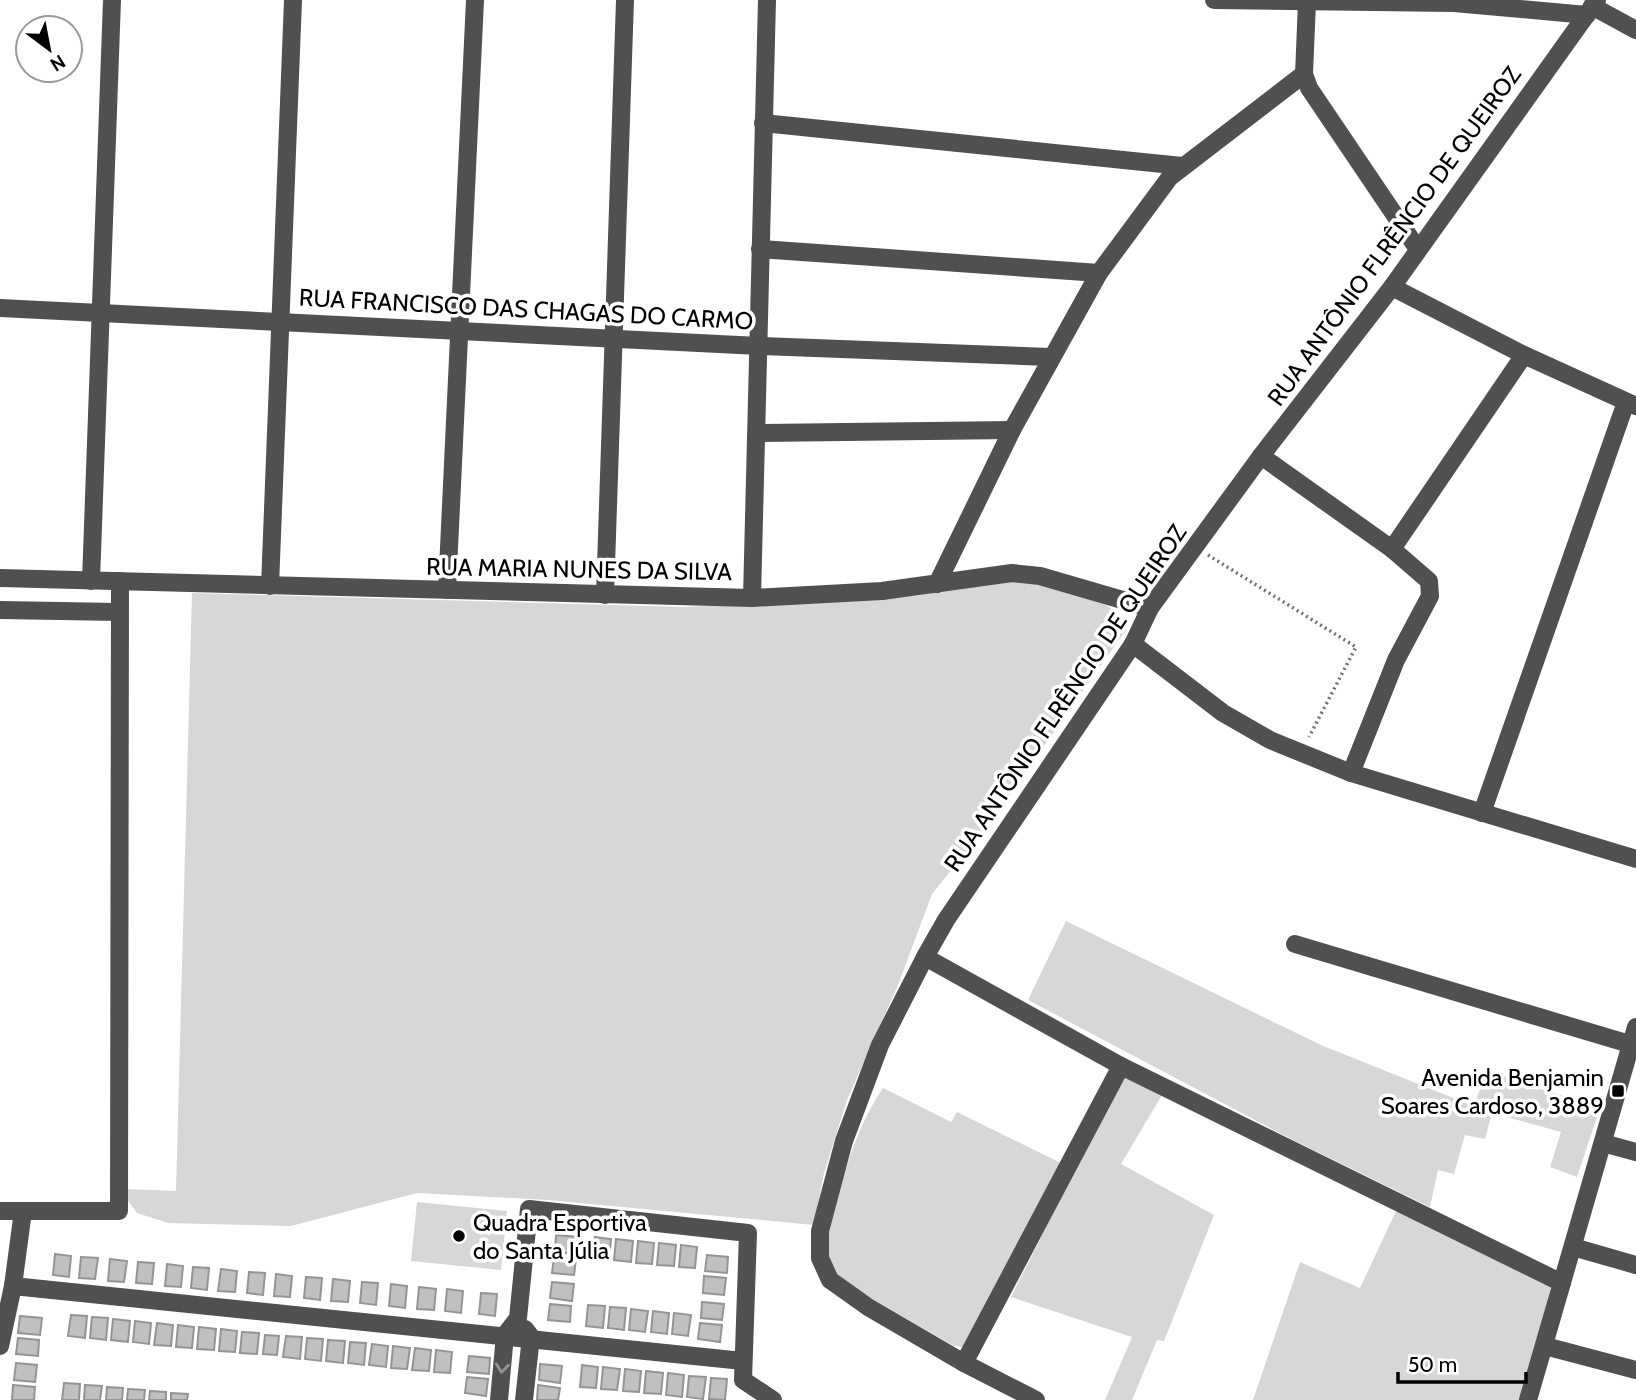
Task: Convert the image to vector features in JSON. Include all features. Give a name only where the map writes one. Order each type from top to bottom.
[{"type":"street","points":[[91,581],[112,0]]},
{"type":"street","points":[[270,586],[293,0]]},
{"type":"street","points":[[447,590],[475,0]]},
{"type":"street","points":[[605,595],[625,0]]},
{"type":"street","points":[[752,598],[767,0]]},
{"type":"street","points":[[1214,0],[1454,2],[1592,7],[1636,30]]},
{"type":"street","points":[[1307,2],[1304,74],[1316,100],[1417,248]]},
{"type":"street","name":"RUA ANTÔNIO FLRÊNCIO DE QUEIROZ","points":[[1036,1400],[964,1363],[868,1307],[830,1280],[820,1258],[820,1231],[844,1141],[880,1045],[946,919],[1133,644],[1150,608],[1261,456],[1392,288],[1417,248],[1592,7]]},
{"type":"street","points":[[937,584],[1050,357],[1099,273],[1166,182],[1182,166],[1304,74]]},
{"type":"street","points":[[763,123],[1182,166]]},
{"type":"street","points":[[760,249],[1099,273]]},
{"type":"street","points":[[1392,288],[1524,355],[1631,404],[1482,813]]},
{"type":"street","name":"RUA FRANCISCO DAS CHAGAS DO CARMO","points":[[0,308],[760,346],[1050,357]]},
{"type":"street","points":[[1392,549],[1524,355]]},
{"type":"street","points":[[757,433],[1012,430]]},
{"type":"street","points":[[1261,456],[1425,574],[1431,588],[1430,596],[1396,660],[1352,774]]},
{"type":"street","name":"RUA MARIA NUNES DA SILVA","points":[[0,579],[752,598],[882,591],[1004,574],[1040,576],[1150,608]]},
{"type":"street","points":[[0,1211],[119,1211],[120,581]]},
{"type":"street","points":[[0,610],[119,612]]},
{"type":"street","points":[[1133,644],[1223,713],[1270,740],[1300,753],[1352,774],[1636,859]]},
{"type":"street","points":[[1295,944],[1634,1039],[1528,1400]]},
{"type":"street","points":[[925,957],[1121,1066],[1562,1283]]},
{"type":"street","points":[[964,1363],[1121,1066]]},
{"type":"street","points":[[1603,1143],[1636,1152]]},
{"type":"street","points":[[499,1400],[505,1335],[518,1318],[529,1209],[748,1233],[744,1380],[774,1400]]},
{"type":"street","points":[[0,1346],[13,1286],[23,1211]]},
{"type":"street","points":[[1573,1247],[1636,1265]]},
{"type":"street","points":[[13,1286],[531,1337],[743,1361]]},
{"type":"street","points":[[518,1318],[531,1337],[524,1400]]},
{"type":"street","points":[[1545,1346],[1636,1370]]},
{"type":"path","points":[[1195,546],[1356,647],[1300,753]]},
{"type":"shaded area","points":[[990,581],[1027,581],[1104,604],[1119,613],[1126,630],[996,814],[932,894],[898,985],[847,1100],[824,1173],[814,1225],[548,1200],[417,1193],[291,1226],[168,1223],[137,1213],[123,1194],[125,1189],[176,1191],[192,593],[685,607],[916,596]]},
{"type":"shaded area","points":[[1066,921],[1321,1045],[1473,1106],[1488,1071],[1600,1108],[1577,1177],[1550,1167],[1561,1132],[1492,1113],[1485,1139],[1465,1135],[1454,1174],[1438,1170],[1430,1207],[1291,1139],[1028,1000]]},
{"type":"shaded area","points":[[1123,1074],[1162,1095],[1121,1164],[1214,1215],[1164,1341],[1157,1340],[1132,1400],[1105,1400],[1132,1337],[1011,1297]]},
{"type":"shaded area","points":[[883,1088],[951,1122],[957,1112],[1063,1164],[963,1347],[954,1346],[840,1280],[826,1254],[826,1242],[848,1162],[863,1124]]},
{"type":"shaded area","name":"Quadra Esportiva do Santa Júlia","points":[[417,1202],[507,1211],[501,1270],[411,1261]]},
{"type":"shaded area","points":[[1397,1209],[1552,1283],[1521,1400],[1253,1400],[1300,1262],[1360,1288]]},
{"type":"building","points":[[556,1235],[578,1237],[576,1254],[555,1252]]},
{"type":"building","points":[[595,1237],[611,1239],[609,1260],[593,1258]]},
{"type":"building","points":[[616,1239],[633,1241],[631,1262],[614,1260]]},
{"type":"building","points":[[638,1241],[654,1243],[652,1264],[636,1263]]},
{"type":"building","points":[[659,1243],[676,1245],[674,1266],[657,1265]]},
{"type":"building","points":[[681,1245],[697,1247],[695,1268],[679,1267]]},
{"type":"building","points":[[55,1254],[71,1256],[69,1277],[53,1275]]},
{"type":"building","points":[[707,1255],[728,1257],[727,1273],[705,1271]]},
{"type":"building","points":[[81,1257],[98,1258],[95,1279],[79,1278]]},
{"type":"building","points":[[554,1257],[576,1259],[574,1275],[552,1273]]},
{"type":"building","points":[[110,1259],[127,1261],[124,1282],[108,1281]]},
{"type":"building","points":[[138,1262],[154,1263],[152,1284],[136,1283]]},
{"type":"building","points":[[167,1264],[183,1266],[181,1287],[165,1286]]},
{"type":"building","points":[[193,1267],[209,1268],[207,1290],[191,1288]]},
{"type":"building","points":[[221,1269],[237,1271],[235,1292],[218,1291]]},
{"type":"building","points":[[249,1272],[265,1273],[263,1295],[247,1293]]},
{"type":"building","points":[[276,1274],[292,1276],[290,1297],[274,1296]]},
{"type":"building","points":[[704,1276],[726,1278],[724,1295],[703,1293]]},
{"type":"building","points":[[306,1277],[322,1278],[320,1300],[304,1298]]},
{"type":"building","points":[[333,1279],[350,1281],[348,1302],[331,1301]]},
{"type":"building","points":[[362,1282],[378,1283],[376,1305],[360,1303]]},
{"type":"building","points":[[552,1282],[574,1284],[572,1301],[550,1298]]},
{"type":"building","points":[[391,1284],[407,1286],[405,1308],[389,1306]]},
{"type":"building","points":[[419,1287],[436,1289],[434,1310],[417,1309]]},
{"type":"building","points":[[447,1289],[463,1291],[461,1313],[445,1311]]},
{"type":"building","points":[[481,1293],[497,1294],[495,1316],[479,1314]]},
{"type":"building","points":[[702,1302],[724,1304],[722,1320],[701,1318]]},
{"type":"building","points":[[550,1304],[571,1306],[570,1322],[548,1320]]},
{"type":"building","points":[[588,1305],[605,1306],[603,1328],[586,1326]]},
{"type":"building","points":[[610,1307],[626,1308],[624,1330],[608,1328]]},
{"type":"building","points":[[631,1309],[648,1311],[645,1332],[629,1330]]},
{"type":"building","points":[[653,1311],[669,1313],[667,1334],[651,1332]]},
{"type":"building","points":[[674,1313],[691,1315],[688,1336],[672,1334]]},
{"type":"building","points":[[71,1315],[87,1316],[85,1338],[68,1336]]},
{"type":"building","points":[[20,1316],[42,1318],[40,1335],[18,1333]]},
{"type":"building","points":[[92,1317],[108,1318],[106,1340],[90,1338]]},
{"type":"building","points":[[113,1319],[130,1321],[128,1342],[111,1340]]},
{"type":"building","points":[[135,1321],[151,1323],[149,1344],[133,1342]]},
{"type":"building","points":[[157,1323],[173,1325],[171,1346],[154,1345]]},
{"type":"building","points":[[700,1323],[722,1325],[720,1342],[698,1339]]},
{"type":"building","points":[[178,1325],[194,1327],[192,1348],[176,1347]]},
{"type":"building","points":[[199,1327],[216,1329],[214,1350],[197,1349]]},
{"type":"building","points":[[221,1329],[237,1331],[235,1352],[219,1351]]},
{"type":"building","points":[[242,1332],[259,1333],[257,1354],[240,1353]]},
{"type":"building","points":[[265,1335],[279,1336],[277,1355],[263,1354]]},
{"type":"building","points":[[286,1336],[302,1337],[300,1359],[283,1357]]},
{"type":"building","points":[[18,1338],[39,1340],[38,1356],[16,1354]]},
{"type":"building","points":[[307,1338],[323,1339],[321,1361],[305,1359]]},
{"type":"building","points":[[328,1340],[345,1341],[343,1363],[326,1361]]},
{"type":"building","points":[[350,1342],[366,1343],[364,1365],[348,1363]]},
{"type":"building","points":[[372,1344],[388,1346],[386,1367],[369,1365]]},
{"type":"building","points":[[393,1346],[410,1348],[407,1369],[391,1368]]},
{"type":"building","points":[[415,1348],[431,1350],[429,1371],[412,1370]]},
{"type":"building","points":[[436,1350],[452,1352],[450,1373],[434,1372]]},
{"type":"building","points":[[469,1356],[490,1358],[489,1374],[467,1372]]},
{"type":"building","points":[[16,1363],[37,1365],[35,1382],[14,1380]]},
{"type":"building","points":[[540,1364],[562,1366],[560,1383],[539,1380]]},
{"type":"building","points":[[582,1365],[598,1367],[596,1388],[580,1387]]},
{"type":"building","points":[[603,1367],[620,1369],[617,1390],[601,1389]]},
{"type":"building","points":[[625,1369],[641,1371],[639,1392],[623,1391]]},
{"type":"building","points":[[646,1371],[663,1373],[661,1394],[644,1393]]},
{"type":"building","points":[[668,1373],[684,1375],[682,1397],[666,1395]]},
{"type":"building","points":[[689,1376],[706,1377],[703,1399],[687,1397]]},
{"type":"building","points":[[467,1377],[488,1379],[486,1396],[465,1393]]},
{"type":"building","points":[[711,1378],[727,1379],[725,1400],[709,1399]]},
{"type":"building","points":[[64,1383],[80,1384],[79,1400],[62,1400]]},
{"type":"building","points":[[13,1385],[35,1387],[34,1400],[12,1400]]},
{"type":"building","points":[[85,1385],[102,1386],[100,1400],[84,1400]]},
{"type":"building","points":[[538,1385],[560,1388],[558,1400],[537,1400]]},
{"type":"building","points":[[107,1387],[123,1388],[122,1400],[106,1400]]},
{"type":"building","points":[[128,1389],[145,1390],[144,1400],[127,1400]]},
{"type":"building","points":[[150,1391],[166,1392],[166,1400],[149,1400]]},
{"type":"building","points":[[171,1393],[188,1394],[187,1400],[171,1400]]},
{"type":"place","name":"Avenida Benjamin Soares Cardoso, 3889","points":[[1618,1091]]},
{"type":"place","name":"Quadra Esportiva do Santa Júlia","points":[[459,1236]]}]
